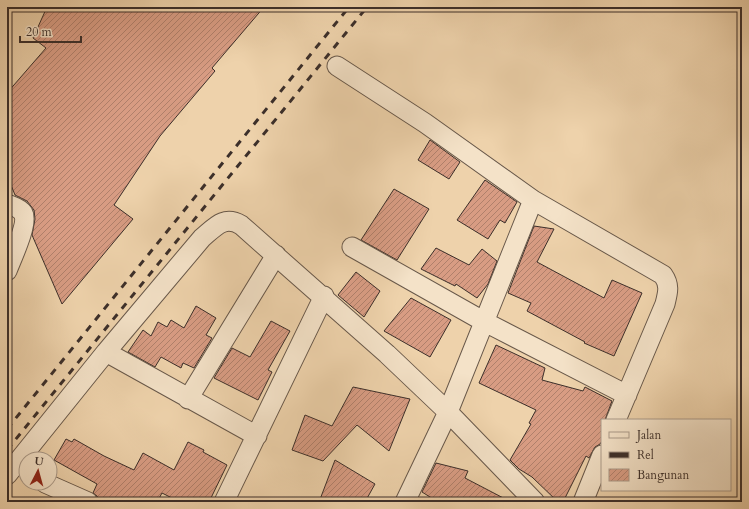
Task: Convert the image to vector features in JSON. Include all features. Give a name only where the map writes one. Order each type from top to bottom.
[{"type":"street","points":[[337,66],[425,122],[533,200],[663,275],[668,283],[668,293],[659,320],[616,419]]},
{"type":"street","points":[[405,502],[448,412],[483,321],[533,200]]},
{"type":"street","points":[[7,204],[22,212],[24,216],[20,236],[7,271]]},
{"type":"street","points":[[15,473],[106,352],[202,238],[218,224],[224,221],[235,222],[324,296],[448,412],[535,502]]},
{"type":"street","points":[[352,247],[483,321],[627,395]]},
{"type":"street","points":[[188,399],[276,255]]},
{"type":"street","points":[[224,502],[324,296]]},
{"type":"street","points":[[106,352],[256,436]]},
{"type":"street","points":[[583,502],[601,457]]},
{"type":"street","points":[[58,489],[88,502]]},
{"type":"building","points":[[47,7],[264,7],[212,68],[215,71],[160,136],[114,205],[133,219],[62,304],[32,235],[35,219],[34,210],[27,201],[15,195],[7,175],[7,93],[46,48],[33,38]]},
{"type":"building","points":[[430,140],[460,162],[449,179],[418,160]]},
{"type":"building","points":[[485,180],[517,202],[505,223],[500,220],[488,239],[457,220]]},
{"type":"building","points":[[394,189],[429,209],[397,260],[361,240]]},
{"type":"building","points":[[534,226],[554,229],[537,262],[604,298],[612,280],[642,293],[614,356],[584,343],[585,342],[527,311],[531,303],[508,293]]},
{"type":"building","points":[[436,248],[469,265],[482,249],[497,261],[488,284],[477,298],[456,284],[455,286],[421,269]]},
{"type":"building","points":[[356,272],[380,291],[364,317],[338,295]]},
{"type":"building","points":[[411,298],[451,320],[430,357],[384,331]]},
{"type":"building","points":[[196,306],[216,318],[206,335],[212,338],[194,368],[183,363],[181,368],[161,357],[155,367],[128,352],[143,330],[151,336],[158,322],[167,327],[171,320],[184,328]]},
{"type":"building","points":[[271,321],[290,331],[268,370],[272,372],[258,400],[214,378],[232,348],[250,357]]},
{"type":"building","points":[[496,345],[545,368],[542,380],[583,391],[585,387],[612,401],[605,419],[601,419],[601,442],[595,447],[589,458],[586,456],[563,502],[558,502],[532,477],[519,469],[510,460],[531,424],[529,423],[536,410],[479,383]]},
{"type":"building","points":[[353,387],[410,399],[389,451],[357,425],[323,461],[292,450],[305,415],[332,426]]},
{"type":"building","points":[[66,439],[72,442],[74,439],[104,456],[134,470],[143,453],[174,470],[188,442],[204,450],[203,452],[227,465],[209,502],[180,502],[162,493],[157,502],[99,502],[97,496],[93,493],[97,484],[58,462],[58,453]]},
{"type":"building","points":[[335,460],[375,484],[365,502],[319,502]]},
{"type":"building","points":[[436,463],[468,471],[465,478],[511,502],[438,502],[422,492]]},
{"type":"railway","points":[[7,429],[349,7]]},
{"type":"railway","points":[[7,450],[367,7]]}]
